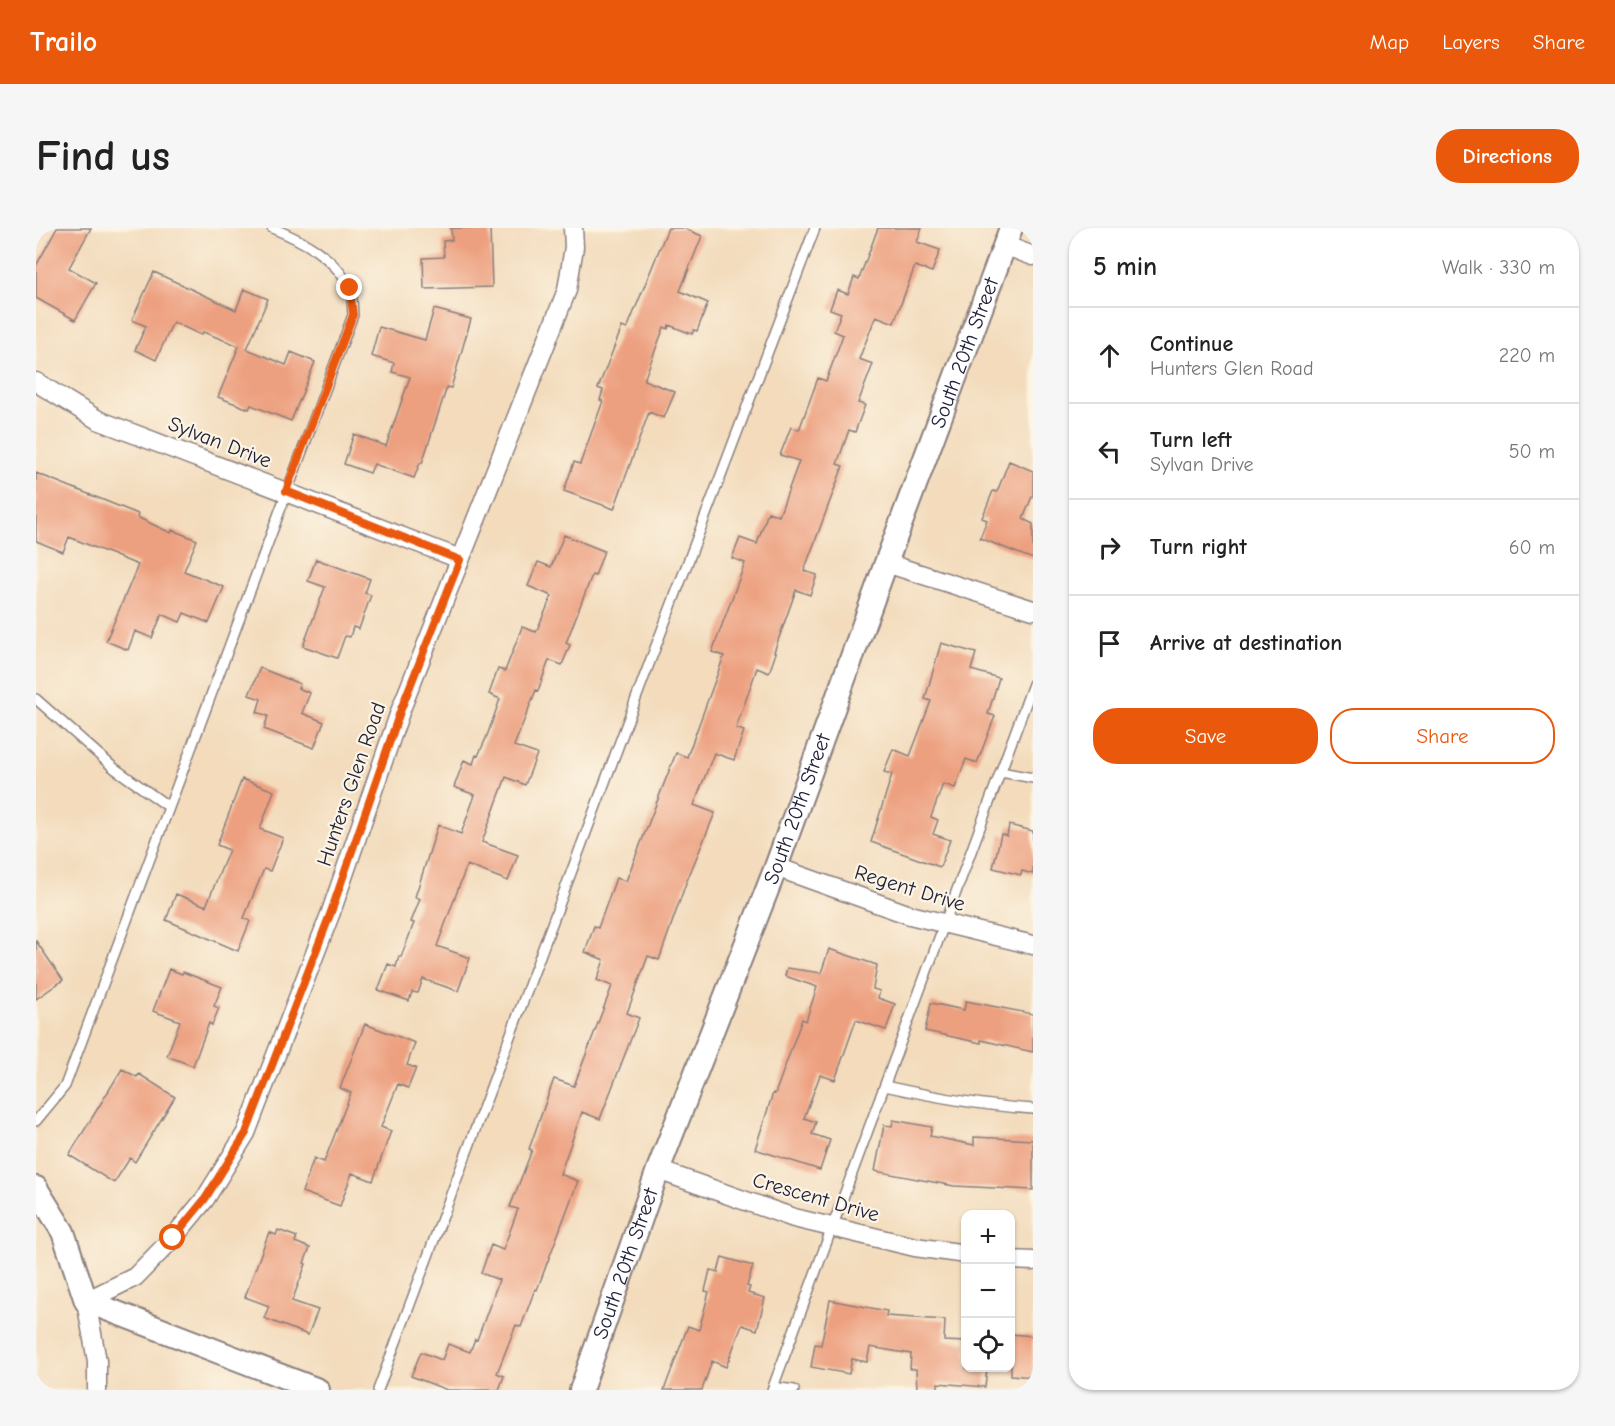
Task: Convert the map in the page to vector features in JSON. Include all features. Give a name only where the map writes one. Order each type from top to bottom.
[{"type":"street","name":"Hunters Glen Road","points":[[86,1301],[135,1277],[173,1238],[205,1199],[246,1133],[331,912],[401,709],[567,290],[574,248],[573,228]]},
{"type":"street","points":[[1008,236],[1033,256]]},
{"type":"street","name":"South 20th Street","points":[[581,1390],[658,1170],[776,867],[1008,236]]},
{"type":"street","name":"Sylvan Drive","points":[[36,382],[98,420],[460,560]]},
{"type":"street","points":[[886,563],[1033,610]]},
{"type":"street","name":"Regent Drive","points":[[776,867],[910,915],[1033,945]]},
{"type":"street","name":"Crescent Drive","points":[[658,1170],[794,1218],[915,1247],[961,1253]]},
{"type":"street","points":[[36,1188],[63,1232],[86,1301],[97,1361],[97,1390]]},
{"type":"street","points":[[1015,1260],[1033,1261]]},
{"type":"street","points":[[86,1301],[318,1390]]},
{"type":"lane","points":[[36,1121],[65,1086],[353,315],[350,288],[328,258],[272,228]]},
{"type":"lane","points":[[378,1390],[815,228]]},
{"type":"lane","points":[[794,1390],[772,1388],[1033,684]]},
{"type":"lane","points":[[36,699],[114,768],[169,807]]},
{"type":"lane","points":[[1001,772],[1033,778]]},
{"type":"lane","points":[[885,1086],[940,1098],[1033,1109]]},
{"type":"building","points":[[57,228],[91,228],[69,268],[96,283],[75,320],[36,298],[36,266]]},
{"type":"building","points":[[451,228],[490,228],[492,287],[424,289],[423,258],[444,257],[443,241],[452,240]]},
{"type":"building","points":[[668,228],[683,228],[702,236],[680,291],[708,303],[697,331],[694,330],[692,334],[669,325],[668,329],[664,327],[644,380],[675,392],[664,418],[649,412],[614,509],[564,491],[574,462],[580,464],[603,401],[600,400],[603,390],[598,388],[622,327],[627,329]]},
{"type":"building","points":[[878,228],[922,228],[917,242],[940,250],[932,272],[915,266],[894,323],[876,316],[859,359],[873,364],[858,403],[865,405],[855,432],[849,430],[837,464],[843,466],[804,571],[817,575],[810,595],[796,590],[769,673],[757,668],[736,728],[744,731],[734,760],[714,753],[694,805],[715,813],[686,883],[659,960],[648,956],[627,1013],[639,1018],[600,1119],[582,1112],[560,1174],[578,1181],[537,1290],[535,1289],[521,1327],[516,1325],[497,1373],[504,1376],[499,1390],[447,1390],[411,1376],[421,1352],[442,1360],[448,1344],[470,1352],[475,1339],[477,1340],[499,1280],[481,1273],[491,1245],[503,1250],[518,1209],[510,1207],[532,1150],[529,1149],[554,1079],[574,1086],[612,986],[597,980],[604,960],[585,952],[594,926],[598,928],[616,878],[626,881],[676,753],[687,757],[724,656],[712,652],[745,563],[732,558],[740,538],[757,544],[768,512],[779,516],[799,461],[780,455],[791,427],[799,430],[818,378],[826,381],[843,335],[834,331],[841,313],[830,309],[837,290],[848,294],[854,277],[859,279]]},
{"type":"building","points":[[154,272],[236,310],[244,289],[268,299],[247,349],[286,365],[291,352],[315,362],[291,421],[251,405],[249,409],[218,397],[239,346],[203,332],[201,335],[173,322],[156,360],[135,350],[146,326],[132,320]]},
{"type":"building","points":[[434,309],[471,319],[451,388],[447,387],[422,463],[414,478],[374,464],[370,473],[344,464],[354,434],[386,446],[410,377],[392,372],[394,363],[371,356],[379,327],[425,340]]},
{"type":"building","points":[[1009,461],[1033,471],[1033,494],[1023,519],[1033,524],[1033,559],[980,538],[987,520],[982,518],[993,491],[997,492]]},
{"type":"building","points":[[36,473],[138,514],[137,517],[171,533],[172,530],[197,540],[184,571],[224,587],[209,623],[184,613],[180,622],[162,614],[152,638],[135,631],[128,650],[106,641],[138,565],[69,537],[63,552],[36,541]]},
{"type":"building","points":[[564,535],[604,551],[595,576],[592,575],[566,643],[570,645],[562,665],[549,660],[514,746],[537,754],[525,785],[506,777],[482,842],[518,855],[508,881],[467,865],[437,946],[470,958],[458,991],[423,979],[418,993],[412,992],[409,1001],[378,990],[388,964],[396,967],[414,923],[411,922],[420,899],[415,897],[438,825],[461,834],[475,795],[454,787],[464,760],[473,764],[487,736],[500,699],[489,694],[498,669],[505,671],[522,627],[536,632],[552,596],[528,586],[538,562],[551,567]]},
{"type":"building","points":[[316,559],[370,579],[365,593],[371,595],[359,629],[353,627],[350,637],[345,636],[337,658],[303,646],[325,587],[308,581]]},
{"type":"building","points":[[941,643],[976,653],[971,670],[999,678],[988,714],[995,716],[977,763],[966,759],[955,788],[943,784],[931,817],[938,820],[933,834],[950,840],[940,867],[871,842],[892,774],[884,772],[893,749],[910,756],[931,701],[925,699]]},
{"type":"building","points":[[260,668],[300,684],[298,688],[310,693],[302,713],[324,722],[314,748],[264,729],[268,716],[257,712],[261,699],[249,695]]},
{"type":"building","points":[[242,779],[274,791],[260,829],[283,838],[270,871],[264,869],[244,918],[250,921],[238,951],[166,920],[176,894],[206,906],[229,850],[217,845]]},
{"type":"building","points":[[1009,825],[1033,831],[1033,874],[1022,871],[1021,875],[993,868],[1001,834],[1007,836]]},
{"type":"building","points":[[36,941],[63,980],[36,999]]},
{"type":"building","points":[[829,949],[877,965],[873,989],[880,991],[878,998],[895,1004],[886,1030],[856,1020],[835,1080],[820,1075],[804,1118],[816,1122],[812,1134],[830,1140],[820,1170],[755,1149],[773,1093],[775,1094],[802,1019],[806,1021],[817,987],[785,976],[787,968],[821,973]]},
{"type":"building","points":[[169,969],[222,987],[214,1006],[219,1008],[212,1025],[209,1023],[193,1066],[167,1056],[180,1021],[153,1011]]},
{"type":"building","points":[[966,1001],[1033,1014],[1033,1052],[981,1040],[981,1043],[925,1031],[931,1003],[964,1010]]},
{"type":"building","points":[[365,1024],[415,1043],[407,1065],[416,1068],[408,1088],[398,1084],[381,1127],[391,1131],[373,1181],[352,1173],[340,1206],[302,1192],[314,1158],[324,1162],[351,1093],[340,1088]]},
{"type":"building","points":[[122,1069],[137,1077],[139,1074],[175,1097],[135,1162],[130,1158],[114,1183],[69,1155]]},
{"type":"building","points":[[893,1120],[932,1127],[930,1136],[974,1145],[974,1137],[1033,1140],[1033,1190],[954,1186],[875,1171],[884,1125],[892,1126]]},
{"type":"building","points":[[278,1230],[297,1237],[295,1242],[310,1248],[292,1301],[318,1310],[308,1335],[264,1318],[269,1306],[245,1297],[269,1232],[276,1235]]},
{"type":"building","points":[[722,1257],[753,1266],[747,1286],[750,1287],[748,1293],[765,1298],[757,1330],[742,1325],[726,1367],[712,1361],[702,1390],[664,1390],[688,1326],[699,1330],[709,1292],[705,1291],[710,1270],[718,1272]]},
{"type":"building","points":[[830,1300],[887,1311],[886,1316],[945,1320],[944,1341],[961,1342],[961,1372],[987,1372],[985,1387],[938,1383],[938,1390],[917,1390],[916,1369],[910,1369],[911,1354],[870,1347],[867,1362],[852,1359],[849,1374],[811,1367],[815,1344],[821,1345]]},
{"type":"building","points":[[1015,1334],[1033,1336],[1033,1377],[1011,1375],[1011,1372],[1015,1372]]},
{"type":"route","points":[[173,1238],[205,1199],[246,1133],[331,912],[401,709],[460,560],[286,491],[353,315],[350,288]]}]
